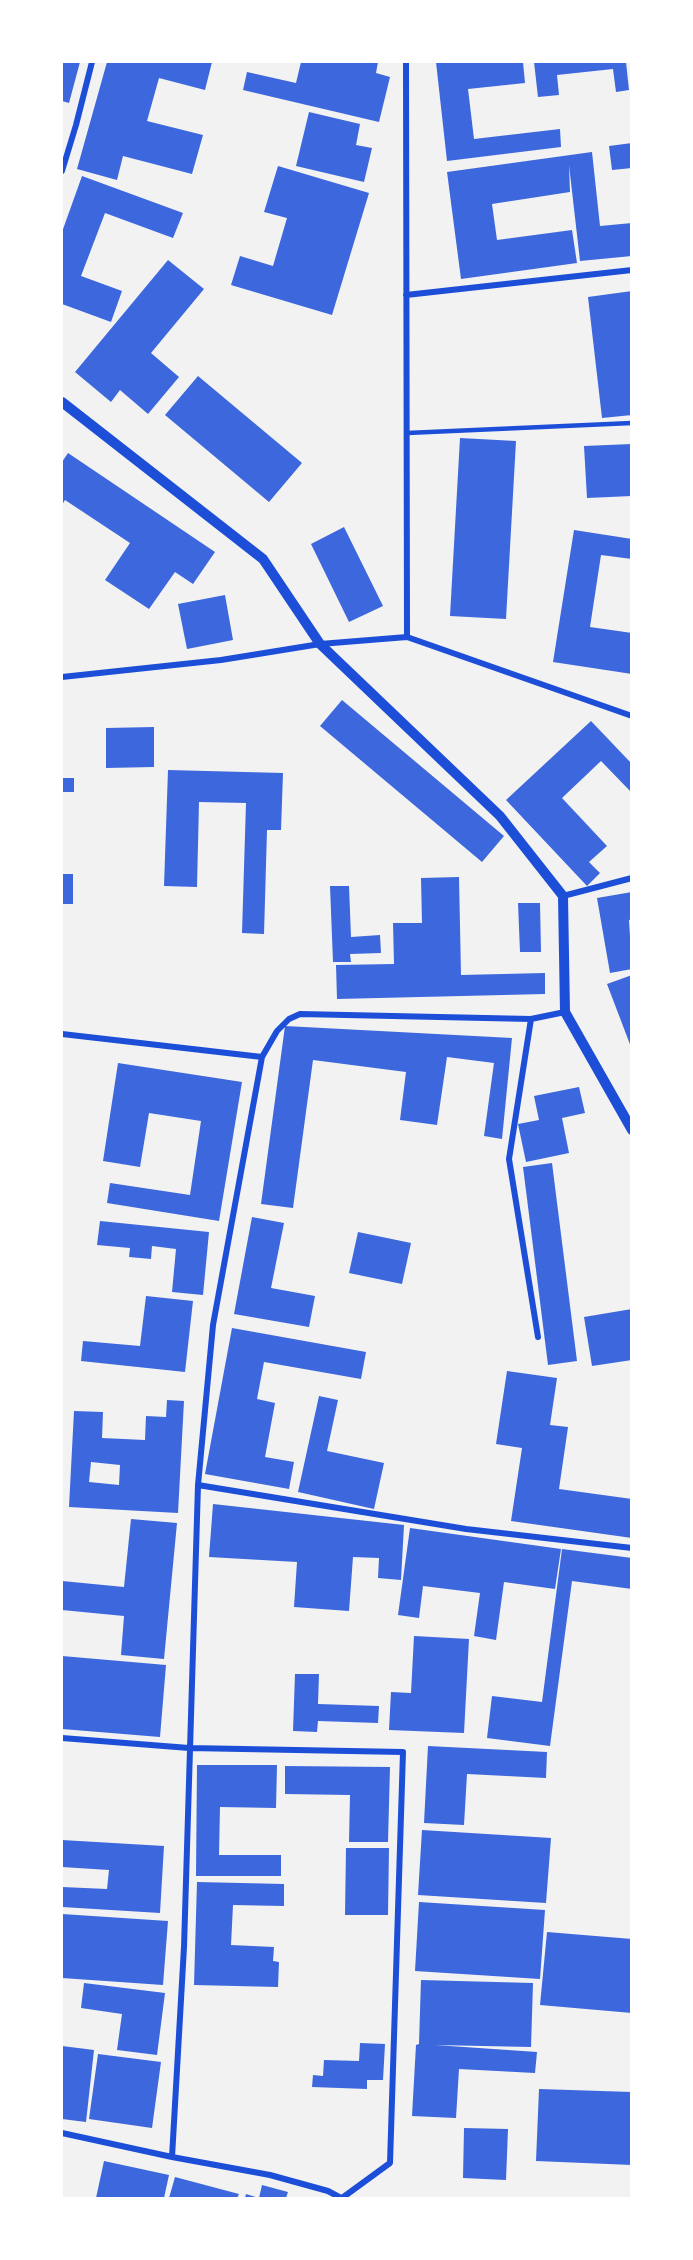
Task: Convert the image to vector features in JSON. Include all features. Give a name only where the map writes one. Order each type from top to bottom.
[{"type":"street","points":[[62,171],[92,62]]},
{"type":"street","points":[[406,62],[407,637]]},
{"type":"street","points":[[406,295],[632,270]]},
{"type":"street","points":[[62,402],[263,559],[320,644],[500,816],[562,896],[565,1012],[632,1130]]},
{"type":"street","points":[[62,677],[221,660],[320,644],[407,637],[632,716]]},
{"type":"street","points":[[562,896],[632,878]]},
{"type":"street","points":[[172,2157],[184,1947],[198,1485],[213,1325],[262,1057],[277,1031],[289,1019],[300,1014],[531,1019],[565,1012]]},
{"type":"street","points":[[531,1019],[509,1159],[538,1337]]},
{"type":"street","points":[[62,1034],[262,1057]]},
{"type":"street","points":[[198,1485],[466,1529],[632,1548]]},
{"type":"street","points":[[62,1738],[189,1748],[403,1752],[390,2163],[371,2179],[341,2198],[328,2191],[270,2175],[62,2133]]},
{"type":"lane","points":[[407,433],[632,423]]},
{"type":"building","points":[[62,62],[80,62],[69,103],[62,101]]},
{"type":"building","points":[[107,62],[212,62],[205,90],[159,78],[147,121],[203,135],[192,174],[123,156],[117,180],[77,169]]},
{"type":"building","points":[[301,62],[378,62],[376,73],[390,77],[379,122],[243,90],[247,72],[296,83]]},
{"type":"building","points":[[436,62],[523,62],[525,83],[468,89],[474,139],[560,129],[561,147],[447,161]]},
{"type":"building","points":[[534,62],[626,62],[629,90],[616,92],[613,69],[557,75],[559,95],[538,97]]},
{"type":"building","points":[[309,112],[360,124],[356,145],[372,148],[364,182],[296,166]]},
{"type":"building","points":[[632,143],[632,168],[612,170],[609,146]]},
{"type":"building","points":[[592,152],[600,226],[632,223],[632,256],[580,261],[569,165],[570,192],[492,204],[497,240],[572,230],[577,263],[461,279],[447,172]]},
{"type":"building","points":[[278,166],[369,193],[332,315],[231,285],[240,256],[273,266],[287,218],[264,212]]},
{"type":"building","points":[[82,176],[183,213],[173,238],[105,213],[81,276],[122,291],[111,322],[62,304],[62,232]]},
{"type":"building","points":[[168,260],[204,289],[151,353],[179,377],[148,414],[120,390],[111,402],[75,372]]},
{"type":"building","points":[[632,291],[632,415],[602,418],[588,297]]},
{"type":"building","points":[[198,376],[302,463],[269,502],[165,415]]},
{"type":"building","points":[[460,438],[516,441],[506,619],[450,616]]},
{"type":"building","points":[[632,444],[632,496],[587,498],[584,446]]},
{"type":"building","points":[[68,453],[215,552],[193,584],[175,572],[149,609],[105,580],[130,543],[65,500],[62,505],[62,462]]},
{"type":"building","points":[[344,527],[383,606],[349,622],[311,544]]},
{"type":"building","points":[[574,530],[632,539],[632,559],[601,555],[590,627],[632,633],[632,674],[553,662]]},
{"type":"building","points":[[225,595],[233,640],[187,649],[178,604]]},
{"type":"building","points":[[342,700],[504,836],[482,862],[320,726]]},
{"type":"building","points":[[591,721],[632,764],[632,793],[601,761],[562,798],[607,846],[589,862],[600,873],[587,886],[506,800]]},
{"type":"building","points":[[154,727],[154,767],[106,768],[106,728]]},
{"type":"building","points":[[168,770],[283,773],[281,830],[267,830],[264,934],[242,933],[246,803],[199,802],[197,887],[164,886]]},
{"type":"building","points":[[62,778],[74,778],[74,792],[62,792]]},
{"type":"building","points":[[62,874],[73,874],[73,904],[62,904]]},
{"type":"building","points":[[459,877],[461,975],[545,973],[545,994],[337,999],[336,965],[394,964],[393,923],[422,923],[421,878]]},
{"type":"building","points":[[330,886],[349,886],[351,937],[380,935],[381,953],[350,954],[351,962],[333,962]]},
{"type":"building","points":[[632,892],[632,919],[629,920],[632,969],[610,973],[597,898]]},
{"type":"building","points":[[518,903],[540,903],[541,952],[520,952]]},
{"type":"building","points":[[632,975],[632,1047],[631,1047],[607,984]]},
{"type":"building","points":[[285,1026],[512,1038],[502,1139],[484,1136],[494,1063],[447,1057],[437,1125],[400,1120],[406,1072],[313,1060],[293,1208],[261,1204]]},
{"type":"building","points":[[118,1063],[242,1082],[219,1221],[107,1203],[110,1183],[190,1195],[201,1121],[149,1113],[140,1167],[103,1161]]},
{"type":"building","points":[[579,1087],[585,1113],[562,1118],[569,1153],[526,1162],[518,1124],[539,1120],[534,1096]]},
{"type":"building","points":[[552,1163],[577,1361],[548,1365],[523,1167]]},
{"type":"building","points":[[252,1217],[284,1223],[271,1288],[315,1296],[309,1327],[234,1314]]},
{"type":"building","points":[[100,1221],[209,1232],[203,1295],[172,1292],[176,1249],[152,1246],[151,1259],[129,1257],[130,1248],[97,1245]]},
{"type":"building","points":[[358,1232],[411,1243],[402,1284],[349,1273]]},
{"type":"building","points":[[146,1296],[193,1301],[185,1372],[81,1361],[83,1341],[140,1346]]},
{"type":"building","points":[[632,1309],[632,1360],[592,1366],[584,1317]]},
{"type":"building","points":[[232,1328],[366,1352],[361,1379],[264,1362],[257,1399],[275,1403],[265,1457],[294,1462],[289,1489],[205,1474]]},
{"type":"building","points":[[507,1371],[557,1378],[550,1425],[568,1427],[559,1489],[632,1499],[632,1538],[511,1521],[522,1448],[496,1444]]},
{"type":"building","points":[[319,1396],[338,1400],[327,1451],[384,1463],[374,1509],[298,1492]]},
{"type":"building","points":[[167,1400],[184,1401],[178,1513],[69,1507],[74,1411],[103,1412],[102,1438],[145,1440],[146,1416],[166,1417]],"holes":[[[91,1462],[120,1465],[119,1485],[89,1482]]]},
{"type":"building","points":[[213,1504],[404,1525],[401,1580],[378,1578],[379,1558],[353,1557],[349,1611],[294,1607],[297,1562],[209,1557]]},
{"type":"building","points":[[131,1519],[177,1523],[164,1659],[121,1655],[124,1616],[62,1610],[62,1581],[124,1587]]},
{"type":"building","points":[[410,1528],[561,1549],[555,1589],[504,1582],[496,1640],[474,1636],[480,1593],[423,1586],[419,1618],[398,1615]]},
{"type":"building","points":[[562,1549],[632,1558],[632,1589],[572,1581],[550,1746],[487,1738],[492,1696],[542,1702]]},
{"type":"building","points":[[414,1636],[469,1639],[464,1733],[389,1730],[391,1692],[411,1693]]},
{"type":"building","points":[[62,1656],[166,1665],[160,1737],[62,1729]]},
{"type":"building","points":[[295,1674],[319,1674],[318,1704],[379,1706],[378,1723],[318,1721],[317,1732],[293,1731]]},
{"type":"building","points":[[428,1746],[547,1752],[546,1778],[467,1774],[464,1825],[424,1823]]},
{"type":"building","points":[[197,1765],[277,1765],[276,1808],[220,1807],[219,1855],[281,1855],[281,1876],[196,1876]]},
{"type":"building","points":[[285,1766],[390,1767],[388,1842],[349,1842],[350,1795],[285,1794]]},
{"type":"building","points":[[422,1830],[551,1838],[546,1903],[418,1895]]},
{"type":"building","points":[[62,1840],[164,1846],[160,1913],[62,1907],[62,1887],[107,1889],[109,1870],[62,1867]]},
{"type":"building","points":[[346,1848],[389,1848],[388,1915],[345,1915]]},
{"type":"building","points":[[197,1882],[284,1884],[284,1906],[233,1905],[231,1945],[274,1947],[273,1961],[279,1962],[278,1987],[194,1985]]},
{"type":"building","points":[[419,1902],[545,1910],[540,1979],[415,1971]]},
{"type":"building","points":[[62,1914],[168,1921],[163,1985],[62,1978]]},
{"type":"building","points":[[547,1932],[632,1939],[632,2013],[540,2005]]},
{"type":"building","points":[[421,1980],[533,1983],[531,2047],[435,2045],[537,2052],[535,2073],[459,2069],[456,2118],[412,2116],[416,2045],[419,2044]]},
{"type":"building","points":[[84,1983],[165,1993],[157,2055],[117,2050],[122,2014],[81,2008]]},
{"type":"building","points":[[360,2043],[385,2044],[383,2080],[367,2080],[367,2089],[312,2087],[313,2075],[323,2076],[324,2060],[359,2061]]},
{"type":"building","points":[[62,2046],[94,2050],[86,2122],[62,2119]]},
{"type":"building","points":[[98,2054],[161,2062],[152,2128],[89,2119]]},
{"type":"building","points":[[539,2089],[632,2092],[632,2165],[536,2161]]},
{"type":"building","points":[[464,2128],[508,2129],[506,2180],[463,2178]]},
{"type":"building","points":[[104,2161],[169,2175],[164,2198],[96,2198]]},
{"type":"building","points":[[175,2177],[239,2194],[237,2198],[169,2198]]},
{"type":"building","points":[[262,2185],[288,2192],[286,2198],[259,2198]]},
{"type":"building","points":[[246,2194],[259,2198],[245,2198]]}]
